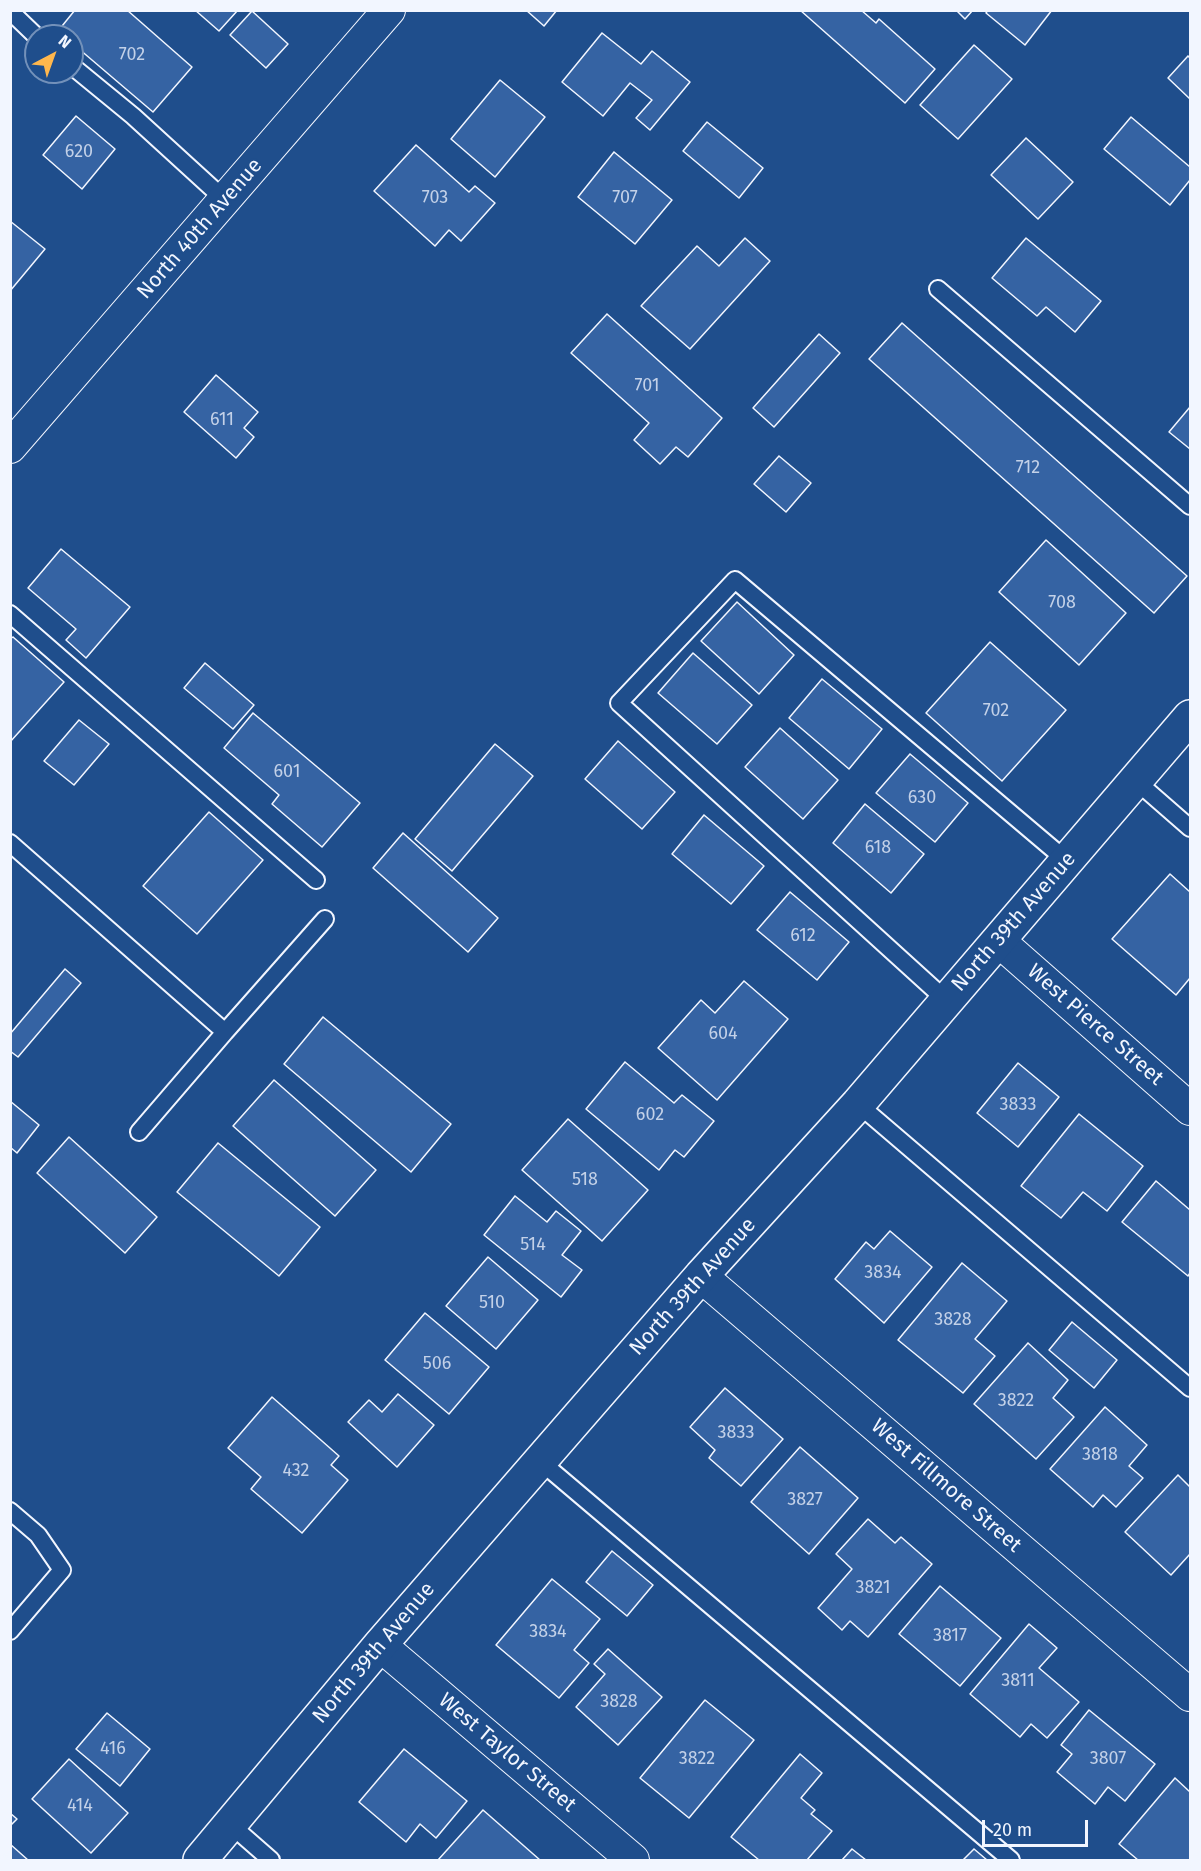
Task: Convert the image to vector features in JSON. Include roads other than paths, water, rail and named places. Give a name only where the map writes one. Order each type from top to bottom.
[{"type":"street","name":"North 40th Avenue","points":[[10,447],[389,10]]},
{"type":"street","name":"North 39th Avenue","points":[[200,1860],[380,1645],[701,1276],[858,1104],[1191,717]]},
{"type":"street","name":"West Pierce Street","points":[[999,941],[1191,1109]]},
{"type":"street","name":"West Fillmore Street","points":[[701,1276],[1191,1695]]},
{"type":"street","name":"West Taylor Street","points":[[380,1645],[633,1860]]},
{"type":"lane","points":[[10,10],[24,24]]},
{"type":"lane","points":[[84,76],[133,116],[225,200]]},
{"type":"lane","points":[[938,289],[1191,506]]},
{"type":"lane","points":[[947,1001],[619,703],[735,580],[1067,861]]},
{"type":"lane","points":[[10,615],[316,880]]},
{"type":"lane","points":[[1135,780],[1191,828]]},
{"type":"lane","points":[[10,843],[225,1032]]},
{"type":"lane","points":[[139,1132],[325,919]]},
{"type":"lane","points":[[858,1104],[1191,1388]]},
{"type":"lane","points":[[540,1461],[1011,1860]]},
{"type":"lane","points":[[10,1511],[38,1535],[62,1570],[10,1631]]},
{"type":"lane","points":[[231,1825],[271,1860]]}]
